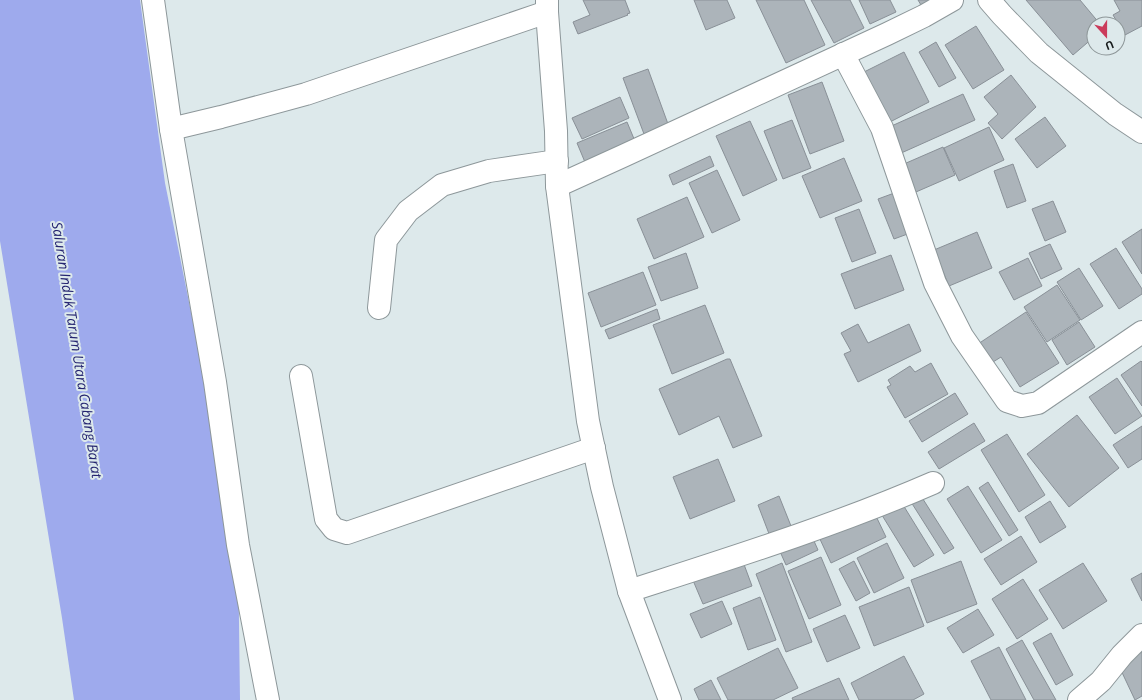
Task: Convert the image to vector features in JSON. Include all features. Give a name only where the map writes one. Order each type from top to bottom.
[{"type":"street","points":[[153,0],[171,129],[215,382],[238,545],[268,700]]},
{"type":"street","points":[[557,186],[924,16],[952,0]]},
{"type":"street","points":[[989,0],[1002,16],[1040,53],[1115,114],[1142,132]]},
{"type":"street","points":[[171,129],[306,94],[547,6],[556,131],[557,186],[588,421],[602,487],[629,591],[670,700]]},
{"type":"street","points":[[843,54],[882,128],[935,283],[962,336],[1007,401],[1022,406],[1038,403],[1142,332]]},
{"type":"street","points":[[379,308],[386,240],[408,211],[442,185],[489,171],[557,161]]},
{"type":"street","points":[[301,376],[326,519],[334,528],[347,533],[594,448]]},
{"type":"street","points":[[629,591],[749,552],[896,499],[933,483]]},
{"type":"street","points":[[1079,700],[1101,681],[1122,655],[1142,635]]},
{"type":"water","name":"Saluran Induk Tarum Utara Cabang Barat","points":[[0,0],[140,0],[165,183],[238,545],[240,700],[74,700],[62,618],[0,241]]},
{"type":"building","points":[[583,0],[625,0],[630,13],[578,34],[573,22],[590,15]]},
{"type":"building","points":[[694,0],[727,0],[735,18],[706,30]]},
{"type":"building","points":[[756,0],[804,0],[825,45],[786,63]]},
{"type":"building","points":[[811,0],[850,0],[864,28],[834,43]]},
{"type":"building","points":[[859,0],[890,0],[896,12],[870,24]]},
{"type":"building","points":[[918,0],[930,0],[921,5]]},
{"type":"building","points":[[1026,0],[1080,0],[1093,16],[1086,16],[1086,44],[1073,55]]},
{"type":"building","points":[[1114,0],[1142,0],[1142,26],[1126,34],[1126,16],[1113,15],[1120,11]]},
{"type":"building","points":[[976,26],[1004,70],[973,89],[945,45]]},
{"type":"building","points":[[936,42],[956,78],[939,87],[919,52]]},
{"type":"building","points":[[904,52],[929,102],[886,124],[860,74]]},
{"type":"building","points":[[648,69],[668,124],[644,134],[623,78]]},
{"type":"building","points":[[1011,75],[1036,107],[1002,139],[988,123],[998,114],[984,97]]},
{"type":"building","points":[[822,82],[844,141],[810,154],[788,95]]},
{"type":"building","points":[[963,94],[975,120],[899,154],[887,128]]},
{"type":"building","points":[[620,97],[629,118],[582,139],[572,118]]},
{"type":"building","points":[[1045,117],[1066,146],[1037,168],[1015,139]]},
{"type":"building","points":[[792,120],[811,168],[783,179],[764,131]]},
{"type":"building","points":[[750,121],[777,180],[743,196],[716,136]]},
{"type":"building","points":[[627,122],[637,146],[587,167],[577,143]]},
{"type":"building","points":[[989,127],[1004,160],[959,181],[944,148]]},
{"type":"building","points":[[943,147],[955,175],[909,195],[897,167]]},
{"type":"building","points":[[710,156],[714,166],[673,185],[669,175]]},
{"type":"building","points":[[844,158],[862,201],[820,218],[802,176]]},
{"type":"building","points":[[1013,164],[1026,201],[1007,208],[994,171]]},
{"type":"building","points":[[717,170],[740,220],[712,233],[689,183]]},
{"type":"building","points":[[897,192],[913,232],[894,239],[878,199]]},
{"type":"building","points":[[687,197],[704,237],[654,259],[637,219]]},
{"type":"building","points":[[1053,201],[1066,232],[1045,241],[1032,209]]},
{"type":"building","points":[[859,209],[876,253],[852,262],[835,218]]},
{"type":"building","points":[[1142,229],[1142,274],[1122,242]]},
{"type":"building","points":[[977,232],[992,268],[949,286],[934,250]]},
{"type":"building","points":[[1050,244],[1062,269],[1041,279],[1029,253]]},
{"type":"building","points":[[1116,248],[1142,289],[1142,294],[1119,309],[1090,264]]},
{"type":"building","points":[[686,253],[698,288],[661,301],[648,267]]},
{"type":"building","points":[[891,255],[904,290],[855,309],[841,274]]},
{"type":"building","points":[[1028,258],[1042,286],[1014,300],[999,272]]},
{"type":"building","points":[[1079,268],[1103,306],[1081,320],[1057,282]]},
{"type":"building","points":[[643,272],[656,305],[601,327],[588,293]]},
{"type":"building","points":[[1057,285],[1080,320],[1047,342],[1024,307]]},
{"type":"building","points":[[705,305],[724,353],[672,374],[653,325]]},
{"type":"building","points":[[657,309],[660,319],[609,339],[605,330]]},
{"type":"building","points":[[1026,312],[1059,363],[1020,387],[1001,357],[985,367],[972,348]]},
{"type":"building","points":[[1079,322],[1095,347],[1067,365],[1052,340]]},
{"type":"building","points":[[858,324],[868,343],[909,324],[921,351],[858,382],[844,354],[851,351],[841,333]]},
{"type":"building","points":[[730,359],[762,436],[733,448],[719,416],[679,435],[659,389]]},
{"type":"building","points":[[1141,361],[1142,362],[1142,406],[1121,375]]},
{"type":"building","points":[[931,363],[948,394],[905,418],[887,387],[891,385],[888,380],[910,366],[915,372]]},
{"type":"building","points":[[1117,378],[1142,416],[1115,434],[1089,397]]},
{"type":"building","points":[[955,393],[968,414],[922,442],[909,421]]},
{"type":"building","points":[[1077,415],[1119,468],[1069,507],[1027,454]]},
{"type":"building","points":[[974,423],[985,441],[939,469],[928,452]]},
{"type":"building","points":[[1142,426],[1142,459],[1128,468],[1113,445]]},
{"type":"building","points":[[1007,434],[1045,495],[1019,512],[981,450]]},
{"type":"building","points":[[718,459],[735,501],[690,519],[673,477]]},
{"type":"building","points":[[988,482],[1018,530],[1009,536],[979,488]]},
{"type":"building","points":[[968,486],[1002,540],[981,553],[947,499]]},
{"type":"building","points":[[779,496],[793,531],[771,539],[758,505]]},
{"type":"building","points":[[921,496],[954,548],[944,554],[911,502]]},
{"type":"building","points":[[900,500],[934,555],[914,567],[880,512]]},
{"type":"building","points":[[1050,501],[1066,527],[1040,543],[1025,517]]},
{"type":"building","points":[[874,512],[886,537],[831,563],[819,537]]},
{"type":"building","points":[[810,532],[818,550],[786,565],[778,547]]},
{"type":"building","points":[[1021,536],[1037,562],[1001,585],[984,559]]},
{"type":"building","points":[[887,543],[904,578],[874,593],[857,558]]},
{"type":"building","points":[[821,557],[841,605],[809,619],[788,571]]},
{"type":"building","points":[[742,559],[752,586],[703,604],[692,578]]},
{"type":"building","points":[[854,561],[870,593],[856,601],[839,569]]},
{"type":"building","points":[[961,561],[977,604],[927,623],[911,580]]},
{"type":"building","points":[[782,563],[812,642],[786,652],[756,574]]},
{"type":"building","points":[[1083,563],[1107,601],[1063,629],[1039,590]]},
{"type":"building","points":[[1142,573],[1142,601],[1131,579]]},
{"type":"building","points":[[1023,579],[1048,619],[1017,639],[992,599]]},
{"type":"building","points":[[909,587],[924,626],[874,646],[859,607]]},
{"type":"building","points":[[760,597],[776,640],[748,650],[733,608]]},
{"type":"building","points":[[722,601],[732,624],[701,638],[690,614]]},
{"type":"building","points":[[978,609],[994,635],[963,653],[947,628]]},
{"type":"building","points":[[845,615],[860,648],[827,662],[813,629]]},
{"type":"building","points":[[1051,633],[1073,675],[1056,685],[1033,643]]},
{"type":"building","points":[[1022,640],[1056,700],[1034,700],[1006,649]]},
{"type":"building","points":[[999,647],[1026,700],[991,700],[971,661]]},
{"type":"building","points":[[778,648],[798,688],[773,700],[728,700],[717,678]]},
{"type":"building","points":[[1142,652],[1142,696],[1135,700],[1118,664]]},
{"type":"building","points":[[904,656],[924,694],[913,700],[859,700],[851,683]]},
{"type":"building","points":[[839,678],[849,700],[793,700],[792,698]]},
{"type":"building","points":[[711,680],[721,700],[699,700],[694,689]]}]
